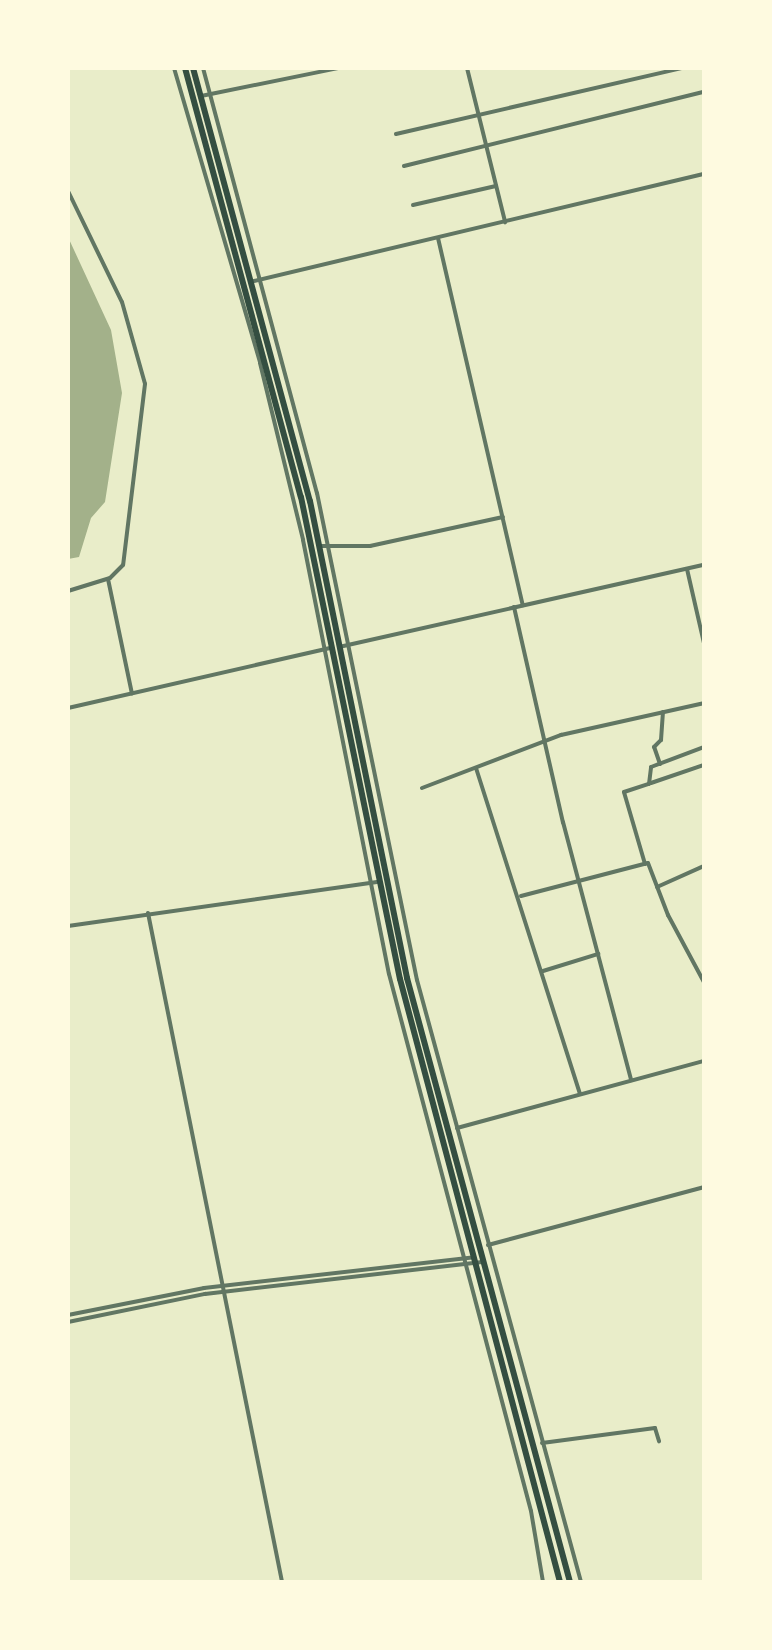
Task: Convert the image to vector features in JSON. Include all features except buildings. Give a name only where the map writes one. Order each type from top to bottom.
[{"type":"highway","points":[[185,68],[280,411],[336,647],[380,859],[560,1582]]},
{"type":"highway","points":[[193,68],[254,281],[320,546],[377,882],[570,1582]]},
{"type":"street","points":[[174,68],[260,363],[323,650],[368,884],[538,1538],[543,1582]]},
{"type":"street","points":[[203,68],[263,279],[329,544],[388,851],[456,1129],[581,1582]]},
{"type":"street","points":[[301,68],[303,75]]},
{"type":"street","points":[[201,96],[339,68]]},
{"type":"street","points":[[467,68],[505,222]]},
{"type":"street","points":[[396,134],[681,68]]},
{"type":"street","points":[[404,166],[704,92]]},
{"type":"street","points":[[254,281],[704,174]]},
{"type":"street","points":[[413,205],[496,186]]},
{"type":"street","points":[[68,191],[122,302],[144,377],[124,558],[108,579],[68,591]]},
{"type":"street","points":[[438,238],[523,605]]},
{"type":"street","points":[[320,546],[370,546],[503,517]]},
{"type":"street","points":[[68,708],[704,565]]},
{"type":"street","points":[[687,569],[704,643]]},
{"type":"street","points":[[108,579],[132,694]]},
{"type":"street","points":[[514,607],[544,740],[631,1080]]},
{"type":"street","points":[[422,788],[544,740],[704,703]]},
{"type":"street","points":[[660,764],[654,747],[661,741],[663,712]]},
{"type":"street","points":[[651,783],[650,768],[704,747]]},
{"type":"street","points":[[704,765],[624,794],[645,864],[704,982]]},
{"type":"street","points":[[476,768],[521,896],[580,1094]]},
{"type":"street","points":[[521,896],[645,864]]},
{"type":"street","points":[[657,887],[704,866]]},
{"type":"street","points":[[68,926],[377,882]]},
{"type":"street","points":[[148,913],[282,1582]]},
{"type":"street","points":[[543,971],[598,954]]},
{"type":"street","points":[[697,970],[704,966]]},
{"type":"street","points":[[447,1131],[704,1061]]},
{"type":"street","points":[[68,1315],[223,1289],[465,1261],[478,1257],[487,1246],[704,1187]]},
{"type":"street","points":[[68,1322],[223,1289]]},
{"type":"street","points":[[532,1446],[655,1428],[659,1441]]},
{"type":"shaded area","points":[[68,237],[111,330],[122,393],[105,502],[91,518],[79,557],[68,559]]}]
